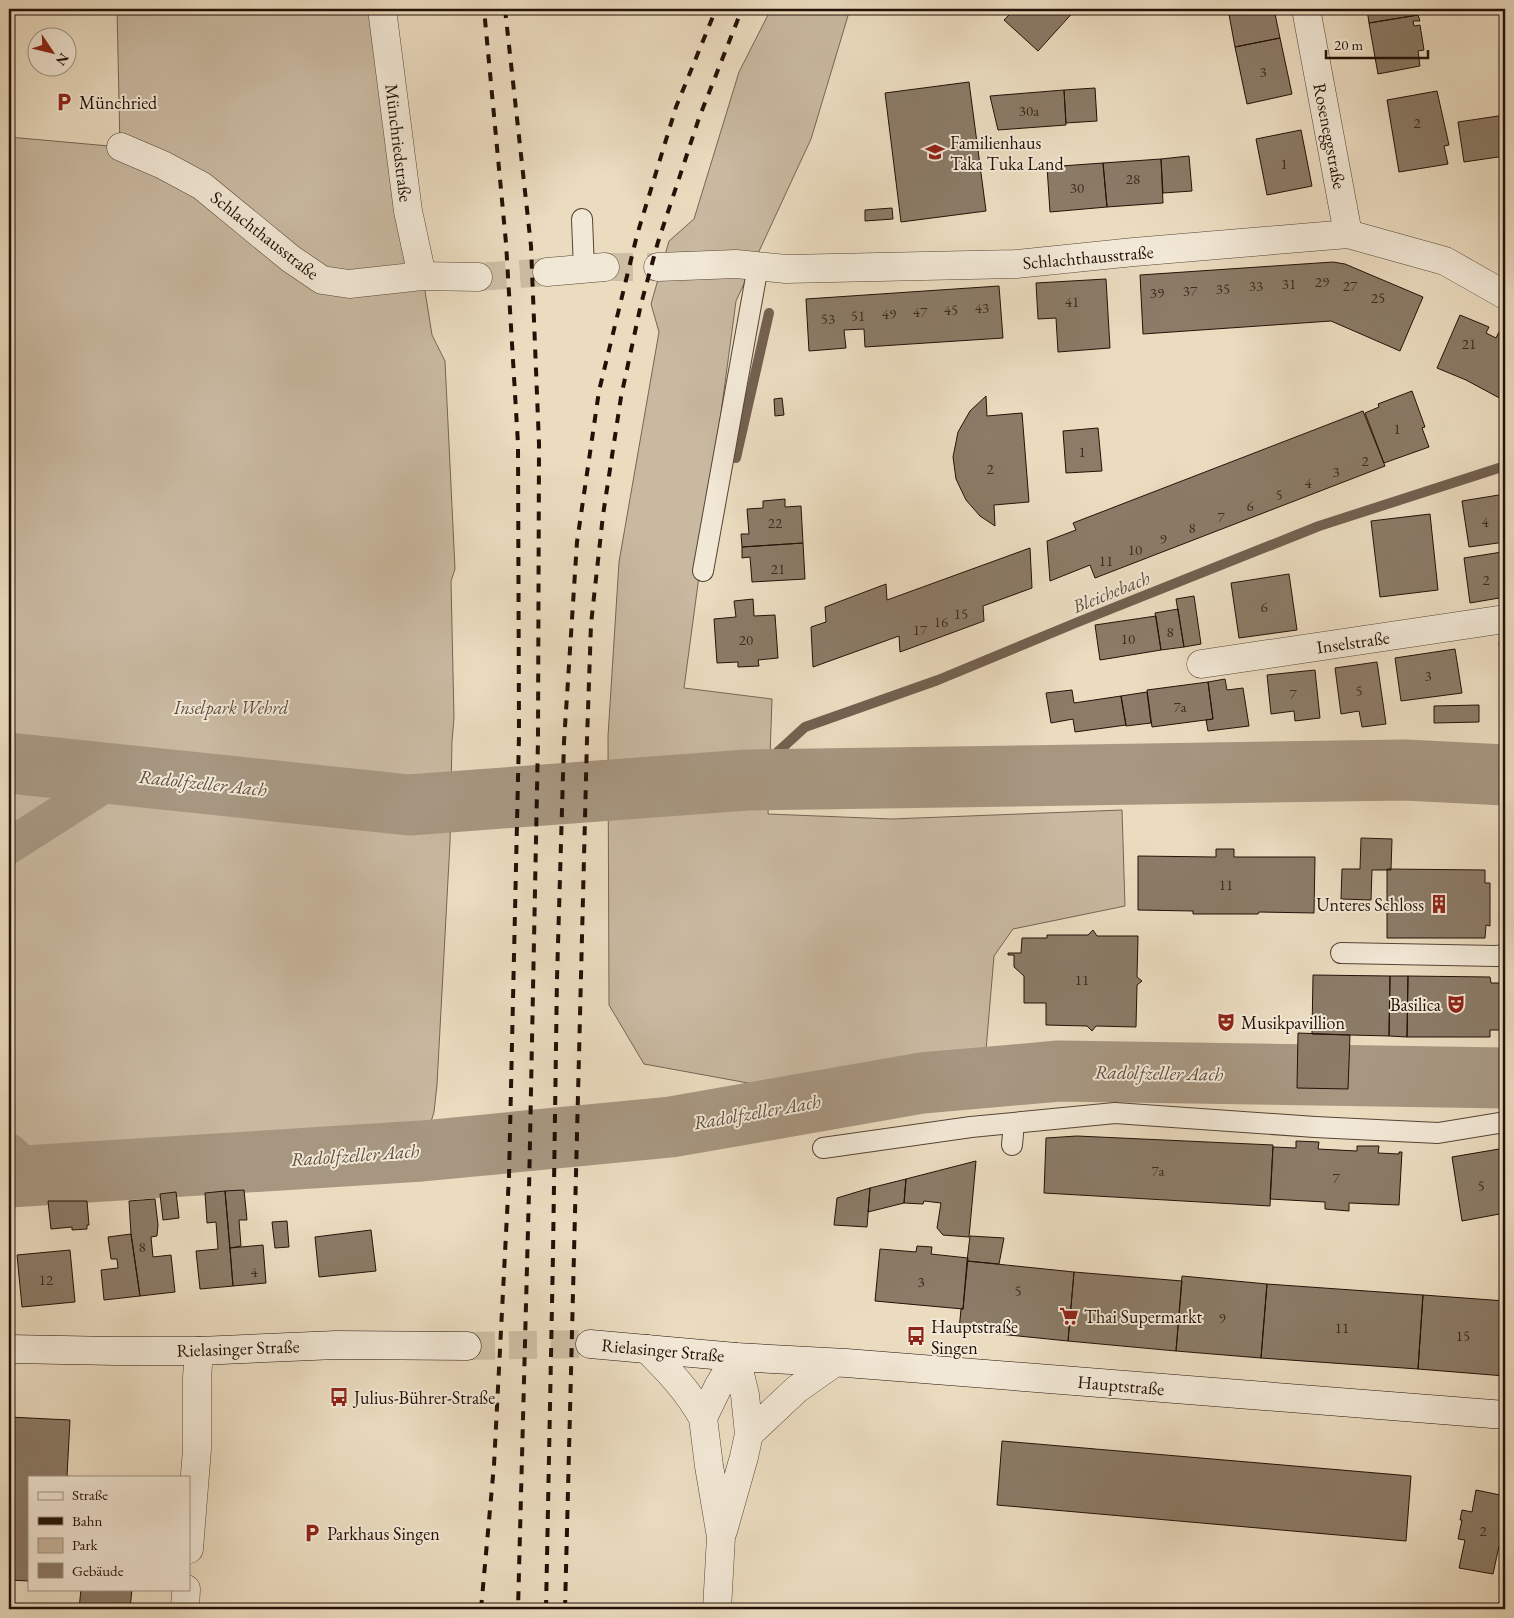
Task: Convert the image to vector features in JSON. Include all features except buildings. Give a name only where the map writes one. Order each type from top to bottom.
[{"type":"street","name":"Münchriedstraße","points":[[382,9],[408,211],[422,276]]},
{"type":"street","name":"Roseneggstraße","points":[[1306,9],[1348,234]]},
{"type":"street","name":"Schlachthausstraße","points":[[120,147],[163,165],[202,186],[291,259],[322,280],[349,284],[422,276],[478,277]]},
{"type":"street","name":"Schlachthausstraße","points":[[658,267],[736,264],[786,269],[1016,264],[1143,251],[1348,234],[1445,261],[1489,284],[1505,295]]},
{"type":"street","points":[[547,272],[594,268]]},
{"type":"street","name":"Inselstraße","points":[[1200,664],[1505,619]]},
{"type":"street","name":"Rielasinger Straße","points":[[9,1349],[116,1352],[199,1351],[336,1344],[467,1346]]},
{"type":"street","name":"Rielasinger Straße","points":[[590,1344],[736,1357]]},
{"type":"street","points":[[647,1349],[673,1375],[690,1396],[703,1418],[721,1538]]},
{"type":"street","points":[[190,1536],[197,1449],[199,1351]]},
{"type":"street","points":[[703,1418],[718,1387],[736,1357]]},
{"type":"street","points":[[717,1609],[721,1538],[749,1434],[745,1395],[736,1357]]},
{"type":"street","name":"Hauptstraße","points":[[736,1357],[834,1362],[1505,1415]]},
{"type":"street","points":[[749,1434],[797,1389],[834,1362]]},
{"type":"street","points":[[185,1609],[186,1590]]},
{"type":"lane","points":[[582,219],[594,268]]},
{"type":"lane","points":[[703,571],[758,266]]},
{"type":"lane","points":[[1342,953],[1505,955]]},
{"type":"lane","points":[[824,1148],[971,1127],[1115,1113],[1314,1127],[1438,1133],[1505,1122]]},
{"type":"lane","points":[[1012,1145],[1014,1123]]},
{"type":"green space","name":"Inselpark Wehrd","points":[[117,9],[382,9],[408,211],[432,335],[445,361],[455,569],[451,581],[454,718],[450,842],[437,1085],[434,1112],[422,1151],[9,1177],[9,137],[120,147]]},
{"type":"green space","points":[[771,9],[850,9],[811,139],[736,301],[684,688],[772,699],[768,814],[892,819],[1122,810],[1125,906],[1013,929],[994,956],[985,1062],[770,1087],[644,1064],[609,1005],[608,736],[619,562],[659,332],[651,304],[669,241],[694,219],[739,72]]},
{"type":"waterway","points":[[736,458],[769,313]]},
{"type":"waterway","name":"Bleichebach","points":[[747,780],[805,727],[938,680],[1319,526],[1505,466]]},
{"type":"waterway","name":"Radolfzeller Aach","points":[[9,763],[409,805],[747,780],[1405,770],[1505,775]]},
{"type":"waterway","points":[[9,846],[120,775]]},
{"type":"waterway","name":"Radolfzeller Aach","points":[[9,1177],[422,1151],[671,1127],[922,1083],[1059,1071],[1505,1078]]},
{"type":"waterway","points":[[9,1151],[37,1176]]},
{"type":"tunnel","points":[[605,267],[658,267]]},
{"type":"tunnel","points":[[478,277],[547,272]]},
{"type":"tunnel","points":[[467,1346],[590,1344]]},
{"type":"railway","points":[[481,1609],[494,1465],[509,1176],[519,735],[518,444],[506,243],[484,9]]},
{"type":"railway","points":[[505,9],[531,246],[539,444],[538,740],[518,1609]]},
{"type":"railway","points":[[546,1609],[557,978],[564,742],[577,542],[599,391],[637,235],[676,107],[716,9]]},
{"type":"railway","points":[[565,1609],[587,739],[591,624],[603,515],[621,397],[641,304],[658,242],[699,118],[742,9]]},
{"type":"place","name":"Münchried","points":[[64,102]]},
{"type":"place","name":"Familienhaus Taka Tuka Land","points":[[935,152]]},
{"type":"place","name":"Unteres Schloss","points":[[1439,904]]},
{"type":"place","name":"Basilica","points":[[1456,1004]]},
{"type":"place","name":"Musikpavillion","points":[[1226,1022]]},
{"type":"place","name":"Thai Supermarkt","points":[[1069,1316]]},
{"type":"place","name":"Hauptstraße Singen","points":[[916,1336]]},
{"type":"place","name":"Julius-Bührer-Straße","points":[[339,1397]]},
{"type":"place","name":"Parkhaus Singen","points":[[312,1533]]}]
